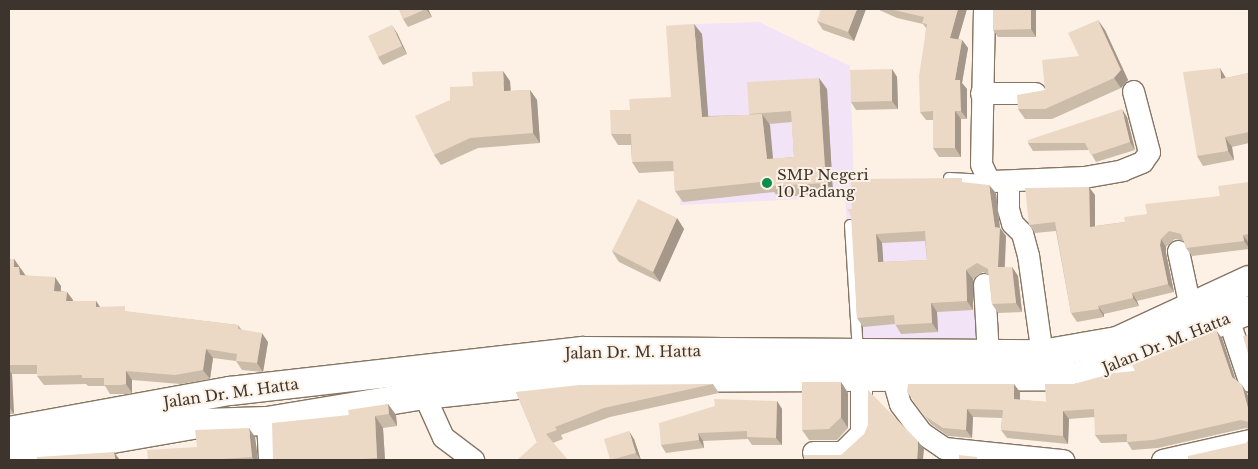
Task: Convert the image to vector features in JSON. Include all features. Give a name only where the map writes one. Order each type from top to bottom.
[{"type":"main road","name":"Jalan Dr. M. Hatta","points":[[9,431],[230,391],[584,351],[858,352],[988,356],[1042,354],[1117,341],[1249,280]]},
{"type":"main road","name":"Jalan Dr. M. Hatta","points":[[9,456],[68,453],[204,423],[267,421],[424,395],[584,378],[861,379],[892,376],[1079,376],[1112,367],[1239,314]]},
{"type":"street","points":[[984,9],[980,94],[981,164],[987,177],[1001,181],[1084,177],[1122,170],[1142,162],[1149,152],[1133,91]]},
{"type":"street","points":[[980,94],[1035,93]]},
{"type":"street","points":[[1001,181],[1012,223],[1022,234],[1028,255],[1042,354]]},
{"type":"street","points":[[1178,251],[1190,307]]},
{"type":"street","points":[[984,284],[988,356]]},
{"type":"street","points":[[1239,314],[1249,381]]},
{"type":"street","points":[[892,376],[900,404],[922,433],[944,448],[1063,460]]},
{"type":"street","points":[[813,452],[842,452],[861,433],[861,379]]},
{"type":"street","points":[[424,395],[443,437],[473,460]]},
{"type":"street","points":[[267,421],[269,460]]},
{"type":"street","points":[[1162,460],[1249,440]]},
{"type":"lane","points":[[935,179],[1001,181]]},
{"type":"lane","points":[[850,225],[858,352]]},
{"type":"shaded area","name":"SMP Negeri 10 Padang","points":[[759,22],[850,66],[854,185],[970,181],[978,338],[855,341],[845,197],[680,205],[669,25]]},
{"type":"building","points":[[399,9],[426,9],[403,19]]},
{"type":"building","points":[[821,9],[857,9],[848,32],[817,21]]},
{"type":"building","points":[[890,9],[958,9],[950,38],[962,40],[955,80],[960,80],[961,111],[955,111],[955,148],[933,148],[933,111],[920,112],[919,76],[927,24],[922,23],[924,17]]},
{"type":"building","points":[[993,9],[1031,9],[1031,29],[993,30]]},
{"type":"building","points":[[1098,20],[1121,70],[1114,78],[1045,109],[1018,109],[1017,95],[1045,90],[1042,60],[1079,56],[1068,33]]},
{"type":"building","points":[[694,24],[702,117],[762,114],[767,159],[794,157],[791,111],[749,114],[747,82],[819,78],[826,183],[771,186],[770,181],[675,191],[673,161],[632,162],[631,134],[611,134],[610,110],[630,110],[629,99],[671,97],[666,26]]},
{"type":"building","points":[[392,25],[402,46],[378,57],[368,36]]},
{"type":"building","points":[[1220,68],[1221,79],[1249,73],[1249,132],[1225,137],[1228,151],[1197,156],[1183,72]]},
{"type":"building","points":[[892,69],[892,101],[851,102],[850,70]]},
{"type":"building","points":[[503,71],[504,91],[530,90],[533,133],[470,138],[434,155],[415,116],[450,100],[450,87],[473,86],[472,72]]},
{"type":"building","points":[[1122,109],[1130,142],[1091,155],[1085,143],[1028,143],[1028,140]]},
{"type":"building","points":[[962,178],[962,182],[989,185],[995,227],[1000,228],[998,267],[1012,267],[1016,303],[992,304],[988,269],[977,263],[966,270],[967,301],[931,303],[932,323],[895,325],[894,315],[857,318],[851,216],[847,209],[852,209],[851,179]],"holes":[[[925,231],[927,260],[878,262],[876,234]]]},
{"type":"building","points":[[1249,182],[1249,234],[1243,235],[1244,241],[1186,248],[1181,234],[1169,231],[1161,239],[1160,245],[1168,284],[1132,293],[1133,298],[1098,306],[1099,309],[1071,313],[1055,222],[1029,225],[1025,188],[1089,187],[1090,227],[1125,222],[1124,217],[1147,214],[1145,204],[1220,196],[1218,186]]},
{"type":"building","points":[[638,199],[677,218],[653,272],[612,251]]},
{"type":"building","points":[[9,259],[14,259],[14,267],[19,267],[20,275],[55,277],[54,291],[67,292],[66,301],[96,301],[96,307],[125,306],[125,311],[238,325],[238,329],[262,333],[257,363],[236,361],[237,354],[206,349],[203,370],[175,375],[126,371],[126,384],[121,385],[104,385],[104,378],[82,378],[82,375],[37,376],[37,365],[9,365]]},
{"type":"building","points":[[1216,330],[1232,377],[1242,385],[1249,412],[1249,422],[1241,420],[1153,440],[1127,442],[1127,434],[1095,435],[1094,409],[1063,411],[1063,436],[1001,430],[1003,410],[967,409],[966,430],[943,428],[925,416],[907,392],[908,384],[1014,384],[1014,399],[1046,402],[1045,384],[1074,384],[1114,373],[1135,371],[1132,365]]},
{"type":"building","points":[[1249,335],[1249,357],[1243,336]]},
{"type":"building","points":[[802,382],[841,382],[841,417],[829,429],[802,430]]},
{"type":"building","points":[[713,384],[604,408],[555,427],[557,430],[546,434],[568,460],[517,460],[537,442],[516,392],[579,385]]},
{"type":"building","points":[[868,390],[918,441],[917,460],[804,460],[804,455],[841,455],[864,434],[868,425]]},
{"type":"building","points":[[714,399],[777,401],[776,438],[747,437],[747,431],[698,433],[699,440],[661,445],[659,423],[715,406]]},
{"type":"building","points":[[388,404],[389,414],[375,416],[377,458],[273,460],[272,423],[349,415],[348,410]]},
{"type":"building","points":[[249,428],[252,457],[207,460],[148,460],[147,450],[197,447],[195,430]]},
{"type":"building","points":[[629,431],[636,453],[610,460],[604,439]]},
{"type":"building","points":[[1249,439],[1249,460],[1188,460],[1188,456],[1246,443]]},
{"type":"building","points":[[114,452],[115,460],[37,460],[37,457]]},
{"type":"building","points":[[959,455],[977,457],[977,460],[959,460]]},
{"type":"place","name":"SMP Negeri 10 Padang","points":[[767,183]]}]
